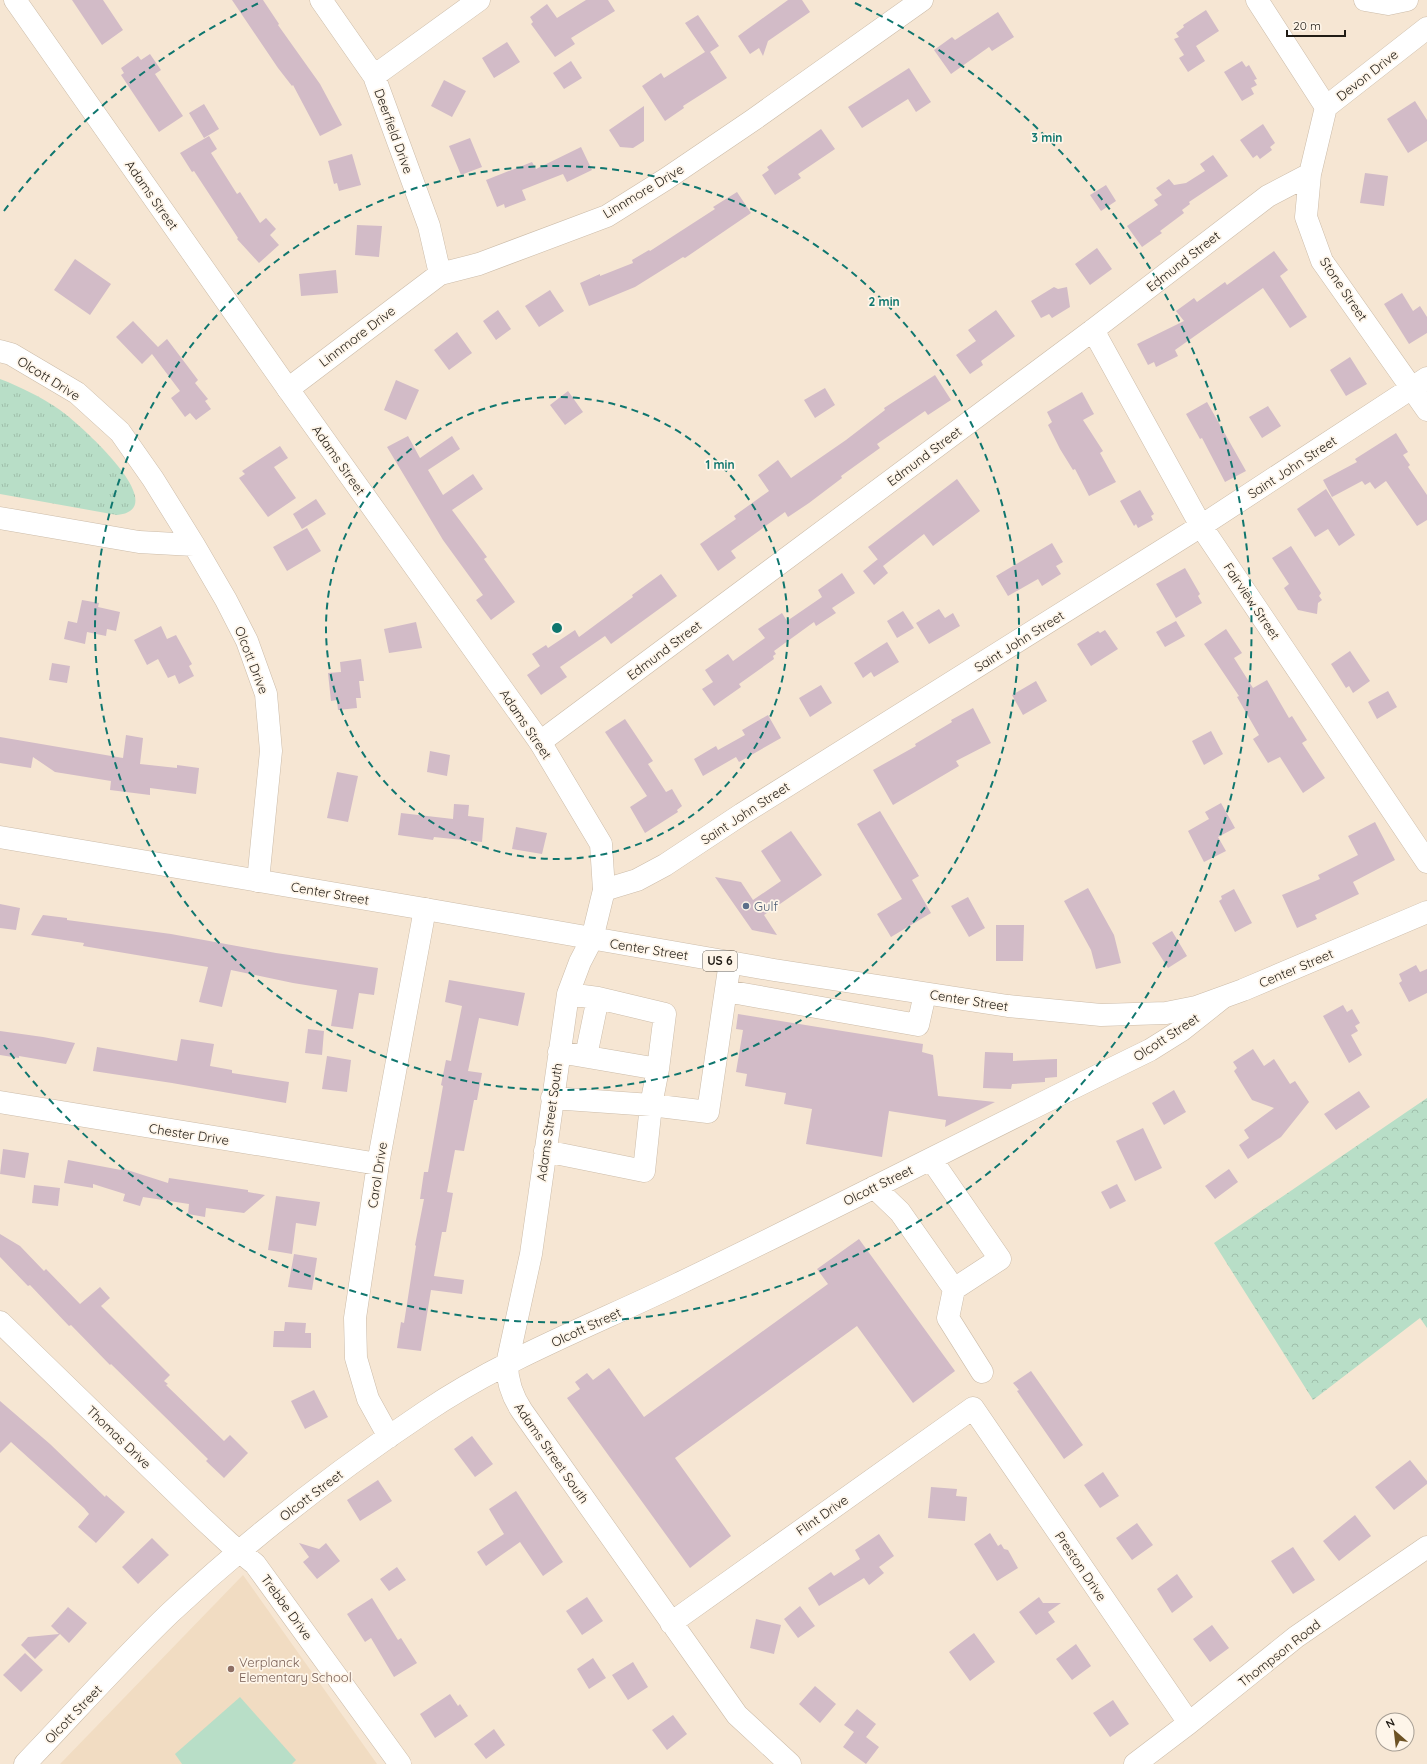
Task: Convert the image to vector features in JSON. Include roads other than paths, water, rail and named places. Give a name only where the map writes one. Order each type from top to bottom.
[{"type":"street","name":"Adams Street","points":[[15,0],[288,389],[540,742],[601,844],[604,890],[592,940]]},
{"type":"street","name":"Deerfield Drive","points":[[321,0],[374,76],[429,226],[440,274]]},
{"type":"street","points":[[374,76],[479,0]]},
{"type":"street","name":"Linnmore Drive","points":[[288,389],[440,274],[479,264],[606,216],[666,179],[753,120],[922,0]]},
{"type":"street","points":[[1257,0],[1326,107]]},
{"type":"street","points":[[1365,0],[1388,4],[1407,0]]},
{"type":"street","name":"Devon Drive","points":[[1326,107],[1427,28]]},
{"type":"street","name":"Stone Street","points":[[1326,107],[1310,174],[1306,217],[1322,261],[1420,383],[1427,410]]},
{"type":"street","name":"Edmund Street","points":[[540,742],[1093,330],[1268,196],[1310,174]]},
{"type":"street","name":"Fairview Street","points":[[1093,330],[1201,526],[1427,862]]},
{"type":"street","name":"Olcott Drive","points":[[0,351],[11,354],[77,393],[120,432],[153,479],[194,545],[226,600],[247,641],[266,694],[271,751],[258,881]]},
{"type":"street","name":"Saint John Street","points":[[604,890],[637,880],[665,865],[742,814],[1201,526],[1420,383]]},
{"type":"street","points":[[0,518],[139,542],[194,545]]},
{"type":"street","name":"Center Street","points":[[0,837],[425,909],[592,940],[925,994],[1008,1006],[1061,1012],[1108,1015],[1166,1013],[1196,1007],[1222,998],[1427,912]]},
{"type":"street","name":"Carol Drive","points":[[389,1437],[368,1399],[356,1358],[355,1318],[378,1164],[425,909]]},
{"type":"street","name":"Adams Street South","points":[[592,940],[580,962],[568,994],[531,1254],[507,1364],[507,1378],[515,1401],[737,1715],[790,1764]]},
{"type":"street","points":[[552,1098],[650,1105],[708,1112],[730,962]]},
{"type":"street","points":[[726,991],[918,1025],[925,994]]},
{"type":"street","points":[[545,1151],[644,1171],[650,1105],[658,1068],[665,1014],[598,998],[568,994]]},
{"type":"street","points":[[586,1056],[598,998]]},
{"type":"street","name":"Olcott Street","points":[[25,1764],[167,1616],[240,1550],[314,1492],[427,1410],[507,1364],[676,1285],[1150,1050],[1182,1030],[1222,998]]},
{"type":"street","points":[[559,1052],[658,1068]]},
{"type":"street","name":"Chester Drive","points":[[0,1102],[378,1164]]},
{"type":"street","points":[[930,1159],[1000,1258],[954,1288],[948,1318],[982,1372]]},
{"type":"street","points":[[874,1187],[900,1212],[954,1288]]},
{"type":"street","name":"Thomas Drive","points":[[0,1322],[201,1517],[240,1550]]},
{"type":"street","name":"Flint Drive","points":[[672,1623],[973,1408]]},
{"type":"street","name":"Preston Drive","points":[[973,1408],[1189,1724]]},
{"type":"street","name":"Thompson Road","points":[[1135,1764],[1189,1724],[1296,1637],[1427,1548]]},
{"type":"street","name":"Trebbe Drive","points":[[240,1550],[256,1564],[267,1578],[400,1764]]},
{"type":"place","name":"Gulf","points":[[746,906]]},
{"type":"place","name":"Verplanck Elementary School","points":[[231,1669]]}]
